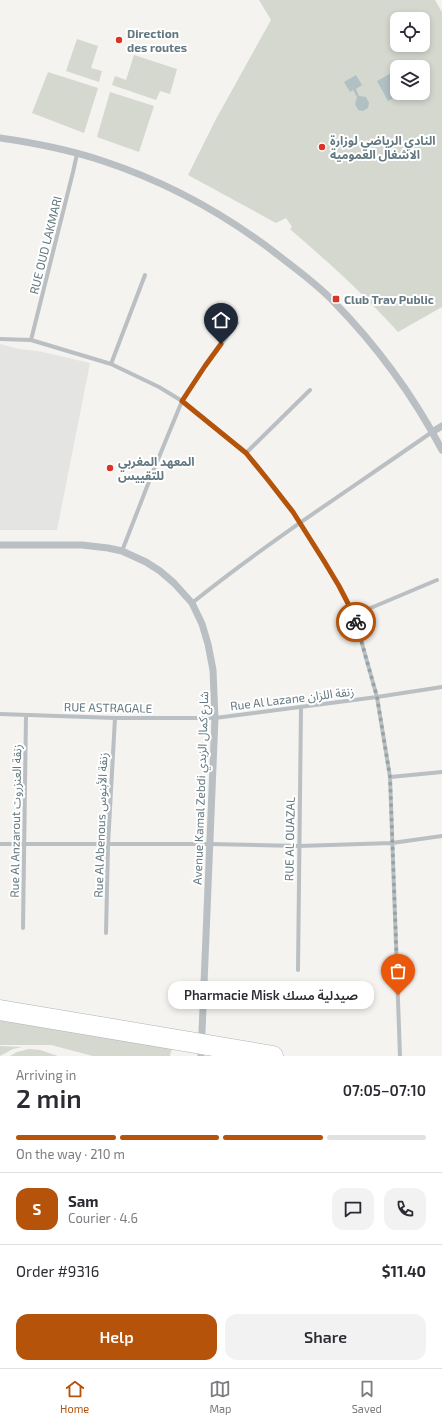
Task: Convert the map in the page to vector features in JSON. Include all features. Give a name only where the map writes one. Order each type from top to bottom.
[{"type":"main road","points":[[0,1010],[202,1050],[273,1056]]},
{"type":"street","points":[[0,138],[46,146],[124,168],[178,191],[229,220],[292,265],[333,301],[368,339],[410,395],[442,450]]},
{"type":"street","name":"RUE OUD LAKMARI","points":[[31,340],[77,154]]},
{"type":"street","points":[[111,364],[145,275]]},
{"type":"street","points":[[122,551],[182,401],[205,366],[237,323]]},
{"type":"street","points":[[0,339],[31,340],[111,364],[159,387],[182,401],[246,453],[273,486],[332,573],[354,615],[377,697],[390,777],[400,1056]]},
{"type":"street","points":[[246,453],[310,390]]},
{"type":"street","points":[[192,603],[217,583],[300,524],[442,426]]},
{"type":"street","name":"Avenue Kamal Zebdi شارع كمال الزبدي","points":[[0,545],[82,546],[108,548],[122,551],[146,562],[160,571],[174,583],[192,603],[208,644],[213,670],[215,718],[202,1050]]},
{"type":"street","points":[[354,615],[437,580]]},
{"type":"street","name":"Rue Al Lazane زنقة اللزان","points":[[215,718],[442,687]]},
{"type":"street","name":"RUE AL OUAZAL","points":[[298,970],[301,707]]},
{"type":"street","name":"RUE ASTRAGALE","points":[[0,714],[115,718],[215,718]]},
{"type":"street","name":"Rue Al Anzarout زنقة العنزروت","points":[[23,928],[26,715]]},
{"type":"street","name":"Rue Al Abenous زنقة الأبنوس","points":[[106,933],[108,845],[115,718]]},
{"type":"street","points":[[390,777],[442,772]]},
{"type":"street","points":[[0,844],[210,844],[299,846],[392,843],[442,836]]},
{"type":"shaded area","name":"النادي الرياضي لوزارة الاشغال العمومية","points":[[259,0],[435,0],[442,12],[442,307],[398,332],[346,279],[290,229],[292,227],[286,218],[276,223],[188,175],[216,119],[271,20]]},
{"type":"shaded area","points":[[77,39],[98,46],[91,68],[102,71],[99,82],[66,71]]},
{"type":"shaded area","points":[[134,55],[177,69],[170,94],[160,91],[156,100],[112,85],[115,76],[126,80]]},
{"type":"shaded area","points":[[48,72],[98,88],[84,133],[32,113]]},
{"type":"shaded area","points":[[390,74],[390,100],[388,101],[377,81]]},
{"type":"shaded area","points":[[356,75],[362,85],[356,89],[359,96],[366,97],[369,103],[368,108],[363,111],[358,110],[355,104],[357,97],[353,90],[350,92],[344,82]]},
{"type":"shaded area","points":[[110,92],[154,106],[139,152],[97,137]]},
{"type":"shaded area","points":[[0,344],[90,363],[57,530],[0,530]]},
{"type":"shaded area","points":[[0,1020],[172,1048],[170,1056],[93,1056],[51,1045],[0,1045]]},
{"type":"shaded area","points":[[0,1046],[22,1047],[13,1049],[0,1056]]},
{"type":"shaded area","points":[[29,1049],[40,1050],[58,1056],[10,1056],[17,1052]]},
{"type":"way so far","points":[[356,622],[377,697],[390,777],[398,995]]},
{"type":"place","name":"Direction des routes","points":[[119,40]]},
{"type":"place","name":"النادي الرياضي لوزارة الاشغال العمومية","points":[[322,147]]},
{"type":"place","name":"Club Trav Public","points":[[336,299]]},
{"type":"place","name":"المعهد المغربي للتقييس","points":[[110,468]]},
{"type":"place","name":"Pharmacie Misk صيدلية مسك","points":[[398,995]]},
{"type":"route","points":[[221,344],[182,401],[246,453],[268,480],[293,512],[324,561],[339,586],[356,622]]}]
